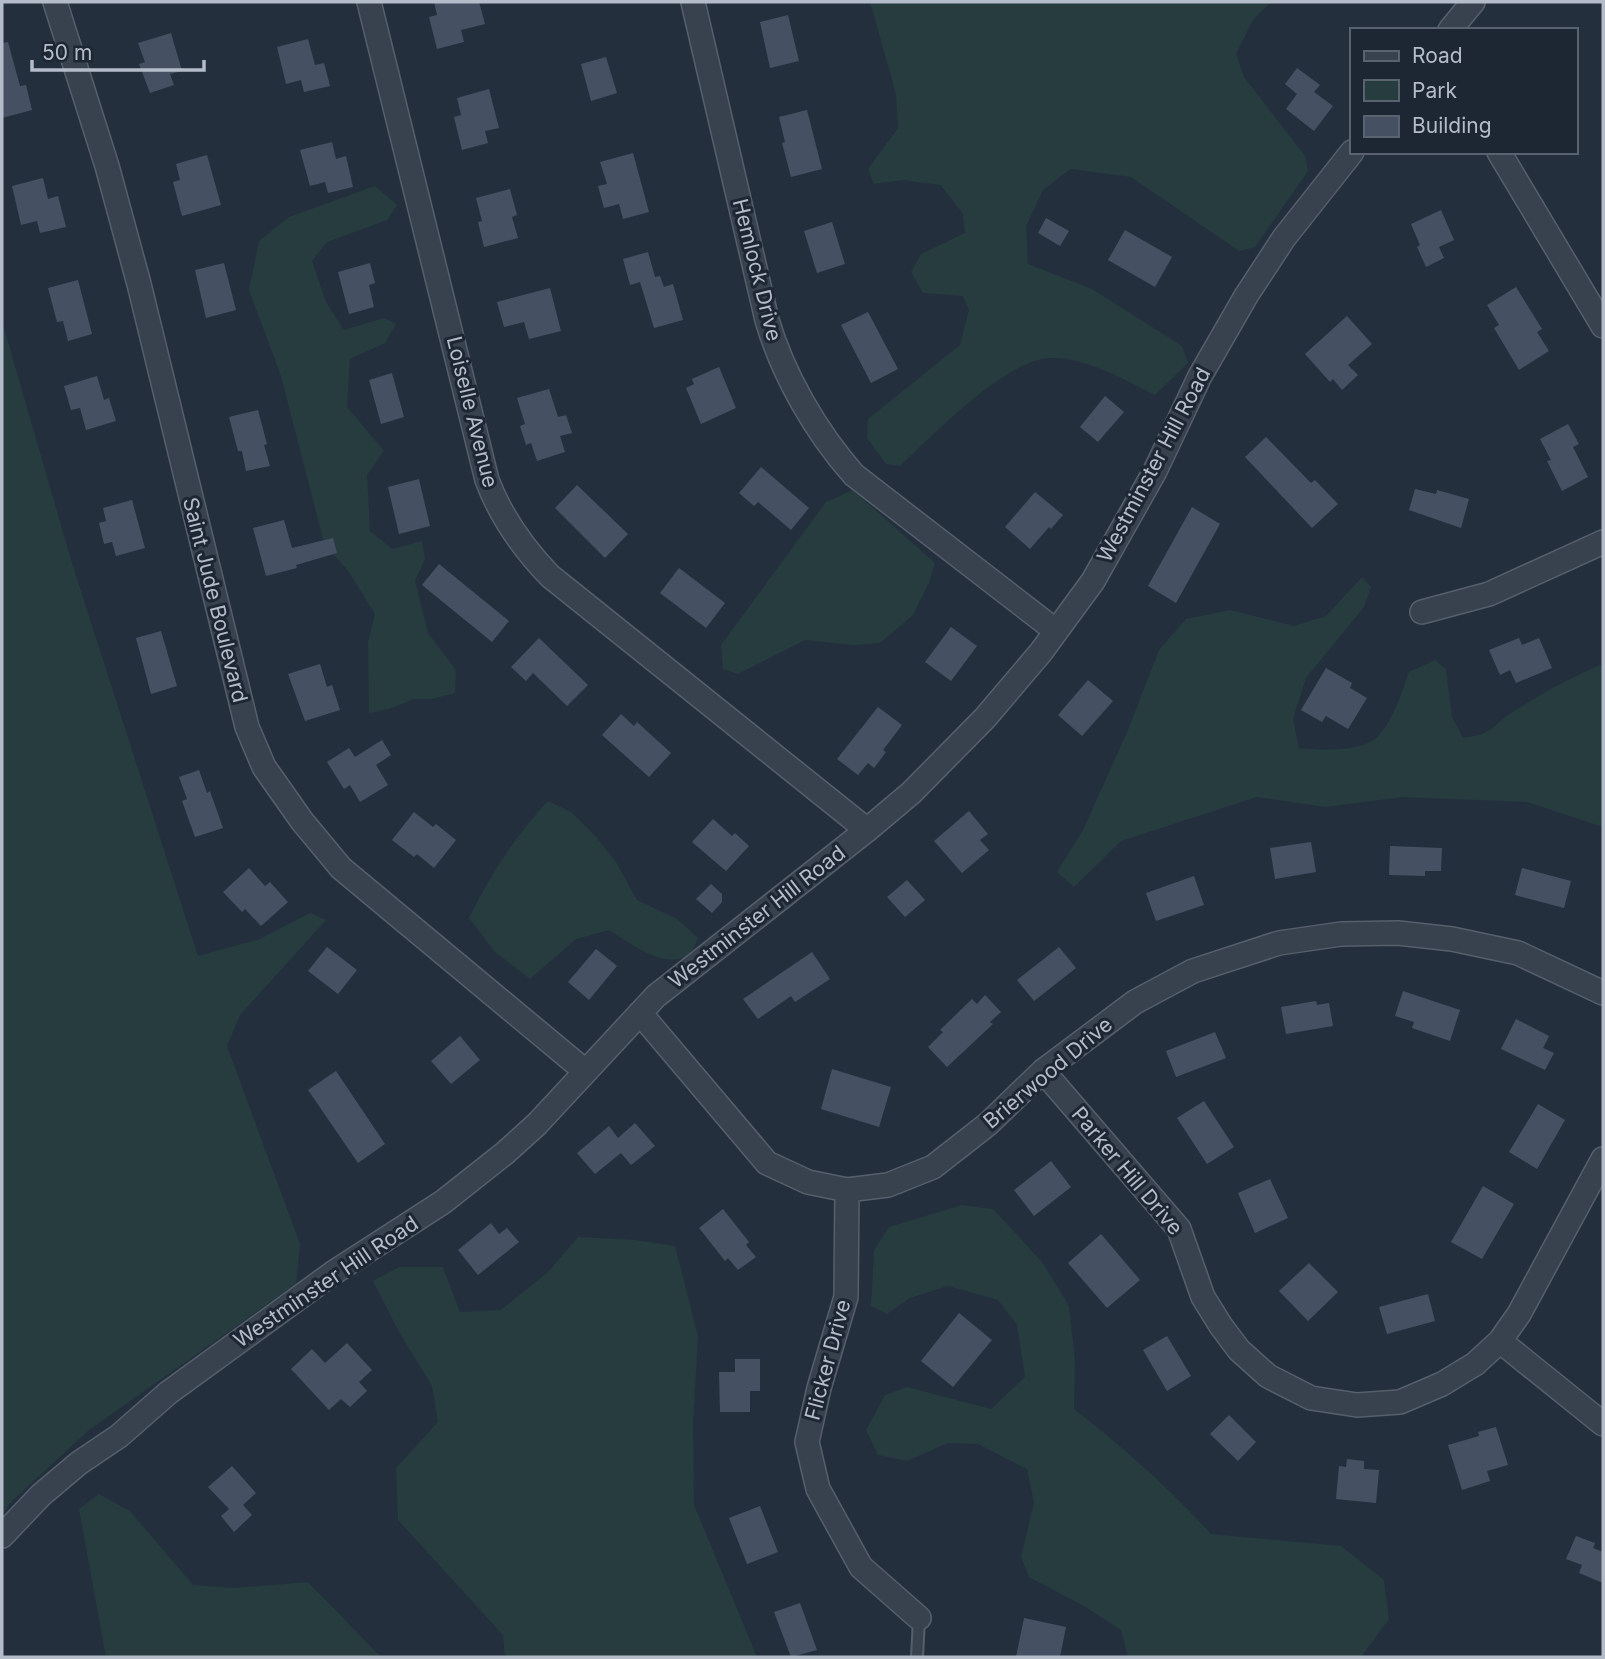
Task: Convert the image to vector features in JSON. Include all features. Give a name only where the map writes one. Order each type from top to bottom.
[{"type":"street","name":"Saint Jude Boulevard","points":[[55,2],[110,179],[139,284],[228,653],[247,727],[260,760],[302,821],[341,868],[585,1071]]},
{"type":"street","name":"Loiselle Avenue","points":[[369,2],[461,368],[470,418],[486,480],[507,523],[526,552],[550,576],[867,831]]},
{"type":"street","name":"Hemlock Drive","points":[[694,2],[767,320],[781,358],[812,417],[839,459],[869,488],[1056,631]]},
{"type":"street","points":[[1452,28],[1473,2]]},
{"type":"street","name":"Westminster Hill Road","points":[[2,1536],[41,1495],[79,1463],[119,1436],[168,1392],[333,1273],[443,1202],[505,1153],[537,1124],[656,996],[867,831],[911,793],[985,718],[1010,691],[1093,581],[1155,471],[1200,376],[1246,296],[1284,238],[1350,154]]},
{"type":"street","points":[[1500,154],[1593,305],[1603,326]]},
{"type":"street","points":[[1422,612],[1489,594],[1603,542]]},
{"type":"street","name":"Brierwood Drive","points":[[640,1013],[767,1163],[808,1182],[848,1190],[888,1185],[933,1167],[988,1124],[1043,1072],[1135,1002],[1193,971],[1266,946],[1341,934],[1398,933],[1452,939],[1518,953],[1603,993]]},
{"type":"street","name":"Parker Hill Drive","points":[[1043,1072],[1179,1229],[1203,1297],[1239,1350],[1268,1376],[1311,1398],[1357,1405],[1400,1402],[1442,1384],[1475,1364],[1500,1341],[1519,1314],[1603,1159]]},
{"type":"street","name":"Flicker Drive","points":[[848,1190],[846,1297],[818,1388],[807,1441],[818,1489],[861,1567],[919,1618]]},
{"type":"street","points":[[1500,1341],[1603,1424]]},
{"type":"lane","points":[[917,1657],[919,1618]]},
{"type":"green space","points":[[870,2],[1271,2],[1253,20],[1236,54],[1244,77],[1305,156],[1308,171],[1255,247],[1239,251],[1131,177],[1070,169],[1043,190],[1026,226],[1028,264],[1092,289],[1182,346],[1188,363],[1155,395],[1090,365],[1063,358],[1050,358],[1012,371],[991,385],[900,466],[886,464],[867,438],[868,419],[960,345],[969,310],[963,296],[923,293],[911,272],[921,254],[965,233],[963,214],[941,185],[903,180],[874,184],[868,169],[898,128],[896,94]]},
{"type":"green space","points":[[375,186],[397,205],[387,220],[327,242],[312,261],[326,302],[344,330],[384,318],[396,324],[385,343],[350,359],[347,407],[384,451],[367,475],[370,531],[392,549],[422,541],[425,559],[415,581],[428,633],[456,670],[455,693],[431,699],[414,699],[389,709],[369,713],[368,642],[375,614],[349,572],[324,543],[281,376],[249,290],[259,241],[289,217]]},
{"type":"green space","points":[[2,321],[71,560],[198,956],[260,939],[310,913],[326,920],[240,1015],[227,1046],[300,1244],[296,1284],[89,1430],[10,1503],[2,1516]]},
{"type":"green space","points":[[853,490],[935,563],[929,583],[913,615],[880,643],[854,645],[805,640],[738,674],[723,669],[721,645],[826,502]]},
{"type":"green space","points":[[1362,577],[1371,587],[1364,607],[1306,678],[1293,719],[1299,748],[1352,748],[1371,741],[1388,722],[1409,672],[1435,660],[1446,669],[1452,717],[1463,738],[1490,730],[1544,693],[1603,664],[1603,827],[1527,802],[1403,797],[1326,807],[1257,797],[1121,841],[1074,887],[1057,872],[1083,830],[1128,730],[1159,650],[1186,619],[1230,610],[1294,626],[1326,616]]},
{"type":"green space","points":[[548,801],[571,812],[597,838],[616,862],[637,900],[677,919],[698,938],[690,953],[670,960],[660,958],[637,948],[609,930],[576,939],[530,979],[495,952],[469,918],[504,856]]},
{"type":"green space","points":[[962,1205],[993,1209],[1042,1262],[1069,1306],[1075,1361],[1074,1409],[1145,1468],[1211,1534],[1341,1546],[1384,1580],[1389,1619],[1361,1657],[1128,1657],[1121,1630],[1084,1606],[1029,1577],[1021,1557],[1034,1502],[1027,1469],[978,1444],[948,1443],[907,1461],[878,1455],[866,1430],[885,1395],[907,1387],[991,1409],[1025,1377],[1017,1325],[998,1300],[948,1286],[910,1298],[887,1314],[871,1306],[874,1250],[889,1227]]},
{"type":"green space","points":[[578,1237],[635,1240],[675,1246],[698,1336],[693,1423],[694,1505],[757,1657],[505,1657],[503,1635],[398,1520],[396,1468],[438,1422],[432,1386],[399,1332],[373,1281],[399,1267],[443,1267],[460,1312],[501,1310],[548,1272]]},
{"type":"green space","points":[[99,1494],[130,1511],[193,1585],[234,1588],[308,1582],[381,1657],[106,1657],[79,1509]]},
{"type":"building","points":[[434,2],[479,2],[485,24],[461,30],[464,42],[437,49],[429,17],[437,15]]},
{"type":"building","points":[[788,15],[799,61],[770,68],[760,22]]},
{"type":"building","points":[[171,33],[182,71],[170,74],[174,85],[150,93],[139,64],[145,62],[138,43]]},
{"type":"building","points":[[308,39],[315,65],[324,63],[330,86],[304,92],[301,80],[286,84],[277,47]]},
{"type":"building","points":[[8,42],[20,86],[26,85],[32,110],[2,118],[2,43]]},
{"type":"building","points":[[606,57],[617,93],[591,101],[581,64]]},
{"type":"building","points":[[1297,68],[1320,85],[1314,92],[1333,106],[1314,131],[1286,109],[1297,94],[1285,84]]},
{"type":"building","points":[[489,89],[499,128],[485,131],[488,143],[462,150],[454,117],[461,115],[457,98]]},
{"type":"building","points":[[807,110],[822,169],[791,177],[782,143],[785,142],[779,117]]},
{"type":"building","points":[[332,142],[336,159],[346,156],[353,187],[328,193],[325,182],[310,186],[300,150]]},
{"type":"building","points":[[633,153],[649,212],[623,219],[619,204],[604,208],[598,186],[607,184],[600,162]]},
{"type":"building","points":[[207,155],[221,205],[182,216],[173,182],[180,180],[176,164]]},
{"type":"building","points":[[43,178],[48,199],[58,196],[66,227],[40,233],[37,221],[21,225],[12,186]]},
{"type":"building","points":[[510,189],[517,215],[512,217],[518,238],[484,247],[478,222],[482,221],[476,198]]},
{"type":"building","points":[[1441,210],[1454,240],[1439,247],[1444,258],[1426,267],[1411,224]]},
{"type":"building","points":[[1046,218],[1069,231],[1060,246],[1038,233]]},
{"type":"building","points":[[832,222],[845,264],[817,273],[804,231]]},
{"type":"building","points":[[1125,230],[1172,257],[1155,287],[1108,260]]},
{"type":"building","points":[[648,252],[655,277],[660,276],[664,287],[673,284],[683,320],[654,328],[640,282],[630,285],[623,259]]},
{"type":"building","points":[[224,263],[236,310],[206,318],[195,270]]},
{"type":"building","points":[[370,263],[375,283],[369,285],[374,307],[349,314],[338,272]]},
{"type":"building","points":[[78,280],[92,334],[68,341],[63,321],[57,322],[48,288]]},
{"type":"building","points":[[1516,287],[1542,329],[1537,332],[1549,351],[1519,370],[1494,328],[1499,325],[1487,305]]},
{"type":"building","points":[[550,288],[561,331],[529,339],[524,322],[504,327],[497,302]]},
{"type":"building","points":[[868,312],[898,369],[871,383],[841,325]]},
{"type":"building","points":[[1347,316],[1372,344],[1348,365],[1358,375],[1342,390],[1333,379],[1330,382],[1305,354]]},
{"type":"building","points":[[719,367],[736,408],[701,424],[686,388],[694,384],[692,379]]},
{"type":"building","points":[[392,373],[404,417],[381,424],[369,380]]},
{"type":"building","points":[[97,376],[104,400],[109,398],[116,421],[86,430],[80,408],[71,410],[64,386]]},
{"type":"building","points":[[549,389],[558,417],[566,415],[572,433],[560,436],[565,452],[537,461],[531,443],[526,445],[520,426],[525,424],[517,398]]},
{"type":"building","points":[[1105,396],[1124,412],[1098,442],[1080,427]]},
{"type":"building","points":[[258,410],[270,466],[246,471],[242,451],[238,451],[229,417]]},
{"type":"building","points":[[1568,424],[1579,444],[1573,447],[1588,477],[1562,491],[1547,461],[1551,460],[1540,439]]},
{"type":"building","points":[[1266,437],[1311,483],[1315,480],[1338,504],[1312,528],[1245,457]]},
{"type":"building","points":[[761,467],[809,508],[791,530],[758,502],[754,506],[739,493]]},
{"type":"building","points":[[419,479],[430,526],[399,534],[388,487]]},
{"type":"building","points":[[577,485],[628,534],[605,558],[555,508]]},
{"type":"building","points":[[1415,489],[1436,494],[1437,490],[1469,499],[1461,528],[1409,510]]},
{"type":"building","points":[[1035,492],[1063,515],[1030,549],[1005,527]]},
{"type":"building","points":[[132,500],[145,548],[116,556],[112,542],[104,544],[99,523],[106,521],[103,508]]},
{"type":"building","points":[[1192,507],[1220,524],[1176,603],[1148,586]]},
{"type":"building","points":[[284,520],[292,548],[333,538],[337,553],[266,576],[253,528]]},
{"type":"building","points":[[439,564],[509,621],[492,642],[422,585]]},
{"type":"building","points":[[679,568],[725,603],[706,628],[660,593]]},
{"type":"building","points":[[951,627],[977,646],[951,681],[925,662]]},
{"type":"building","points":[[161,631],[177,686],[151,694],[136,638]]},
{"type":"building","points":[[539,638],[588,685],[567,706],[533,673],[526,681],[511,667]]},
{"type":"building","points":[[1519,638],[1522,645],[1539,638],[1552,668],[1516,683],[1510,670],[1500,675],[1489,650]]},
{"type":"building","points":[[320,664],[327,687],[332,685],[340,710],[305,721],[288,674]]},
{"type":"building","points":[[1326,668],[1352,683],[1350,688],[1367,698],[1348,729],[1326,716],[1322,722],[1301,710]]},
{"type":"building","points":[[1088,680],[1113,701],[1082,736],[1058,715]]},
{"type":"building","points":[[878,707],[902,725],[883,750],[886,752],[874,768],[868,763],[858,775],[837,759]]},
{"type":"building","points":[[621,714],[634,726],[637,722],[671,753],[649,777],[602,735]]},
{"type":"building","points":[[382,740],[391,755],[376,765],[388,785],[360,802],[350,785],[344,789],[327,762],[349,748],[355,757]]},
{"type":"building","points":[[199,770],[207,793],[210,791],[223,828],[195,837],[182,801],[187,799],[179,777]]},
{"type":"building","points":[[969,811],[988,834],[980,840],[989,850],[962,873],[934,841]]},
{"type":"building","points":[[414,812],[433,827],[436,824],[456,840],[434,868],[417,854],[414,857],[392,840]]},
{"type":"building","points":[[713,819],[732,836],[735,833],[749,846],[726,871],[692,842]]},
{"type":"building","points":[[1311,842],[1316,872],[1275,879],[1270,848]]},
{"type":"building","points":[[1390,846],[1442,848],[1441,871],[1425,871],[1425,876],[1389,875]]},
{"type":"building","points":[[249,868],[265,886],[270,882],[288,902],[261,926],[245,909],[242,912],[223,892]]},
{"type":"building","points":[[1522,868],[1571,881],[1564,908],[1515,895]]},
{"type":"building","points":[[1194,876],[1204,905],[1156,921],[1146,893]]},
{"type":"building","points":[[907,880],[925,900],[905,917],[887,897]]},
{"type":"building","points":[[711,884],[722,894],[722,902],[712,913],[696,899]]},
{"type":"building","points":[[327,947],[357,970],[338,994],[308,971]]},
{"type":"building","points":[[1059,947],[1076,968],[1034,1001],[1017,980]]},
{"type":"building","points":[[596,949],[617,966],[589,1000],[568,982]]},
{"type":"building","points":[[812,952],[830,979],[795,1002],[791,996],[758,1019],[743,999]]},
{"type":"building","points":[[1403,991],[1460,1010],[1450,1041],[1412,1028],[1414,1022],[1395,1016]]},
{"type":"building","points":[[985,995],[1001,1012],[990,1022],[993,1024],[947,1067],[928,1047],[943,1032],[940,1030],[972,999],[977,1004]]},
{"type":"building","points":[[1316,1001],[1317,1005],[1329,1003],[1333,1026],[1286,1034],[1281,1007]]},
{"type":"building","points":[[1516,1019],[1549,1036],[1543,1048],[1554,1053],[1545,1070],[1501,1049]]},
{"type":"building","points":[[1215,1032],[1226,1058],[1176,1077],[1166,1051]]},
{"type":"building","points":[[460,1036],[480,1060],[451,1084],[431,1061]]},
{"type":"building","points":[[832,1069],[891,1087],[879,1127],[821,1109]]},
{"type":"building","points":[[336,1071],[385,1144],[358,1163],[308,1090]]},
{"type":"building","points":[[1204,1101],[1234,1147],[1207,1164],[1177,1118]]},
{"type":"building","points":[[1538,1104],[1565,1120],[1537,1169],[1509,1152]]},
{"type":"building","points":[[635,1123],[655,1146],[631,1165],[621,1153],[595,1174],[577,1153],[609,1126],[618,1138]]},
{"type":"building","points":[[1051,1161],[1071,1187],[1034,1216],[1014,1190]]},
{"type":"building","points":[[1270,1179],[1288,1218],[1255,1233],[1238,1193]]},
{"type":"building","points":[[1483,1186],[1514,1204],[1482,1259],[1451,1242]]},
{"type":"building","points":[[723,1209],[749,1242],[746,1245],[756,1257],[738,1270],[728,1258],[725,1261],[699,1228]]},
{"type":"building","points":[[491,1223],[499,1234],[507,1228],[519,1242],[478,1275],[458,1250]]},
{"type":"building","points":[[1101,1234],[1140,1280],[1107,1308],[1068,1263]]},
{"type":"building","points":[[1309,1263],[1338,1292],[1308,1321],[1279,1291]]},
{"type":"building","points":[[1428,1294],[1435,1321],[1387,1334],[1379,1307]]},
{"type":"building","points":[[959,1313],[992,1340],[953,1387],[921,1361]]},
{"type":"building","points":[[1167,1336],[1191,1376],[1167,1391],[1143,1350]]},
{"type":"building","points":[[347,1343],[372,1370],[359,1382],[367,1391],[350,1407],[341,1399],[329,1410],[291,1369],[312,1349],[325,1363]]},
{"type":"building","points":[[735,1359],[760,1359],[760,1391],[750,1391],[750,1412],[720,1412],[719,1372],[735,1372]]},
{"type":"building","points":[[1229,1415],[1256,1442],[1238,1461],[1210,1434]]},
{"type":"building","points":[[1496,1427],[1508,1465],[1487,1471],[1490,1481],[1462,1490],[1448,1445],[1479,1436],[1478,1432]]},
{"type":"building","points":[[1347,1459],[1364,1461],[1364,1469],[1379,1470],[1376,1503],[1336,1499],[1339,1466],[1346,1467]]},
{"type":"building","points":[[232,1466],[256,1493],[243,1505],[252,1515],[234,1532],[221,1516],[229,1509],[208,1487]]},
{"type":"building","points":[[760,1506],[778,1552],[747,1564],[729,1518]]},
{"type":"building","points":[[1576,1536],[1595,1543],[1593,1548],[1603,1552],[1603,1583],[1579,1573],[1582,1565],[1566,1559]]},
{"type":"building","points":[[800,1603],[817,1650],[791,1657],[774,1612]]},
{"type":"building","points":[[1024,1618],[1066,1627],[1060,1657],[1016,1657]]}]
